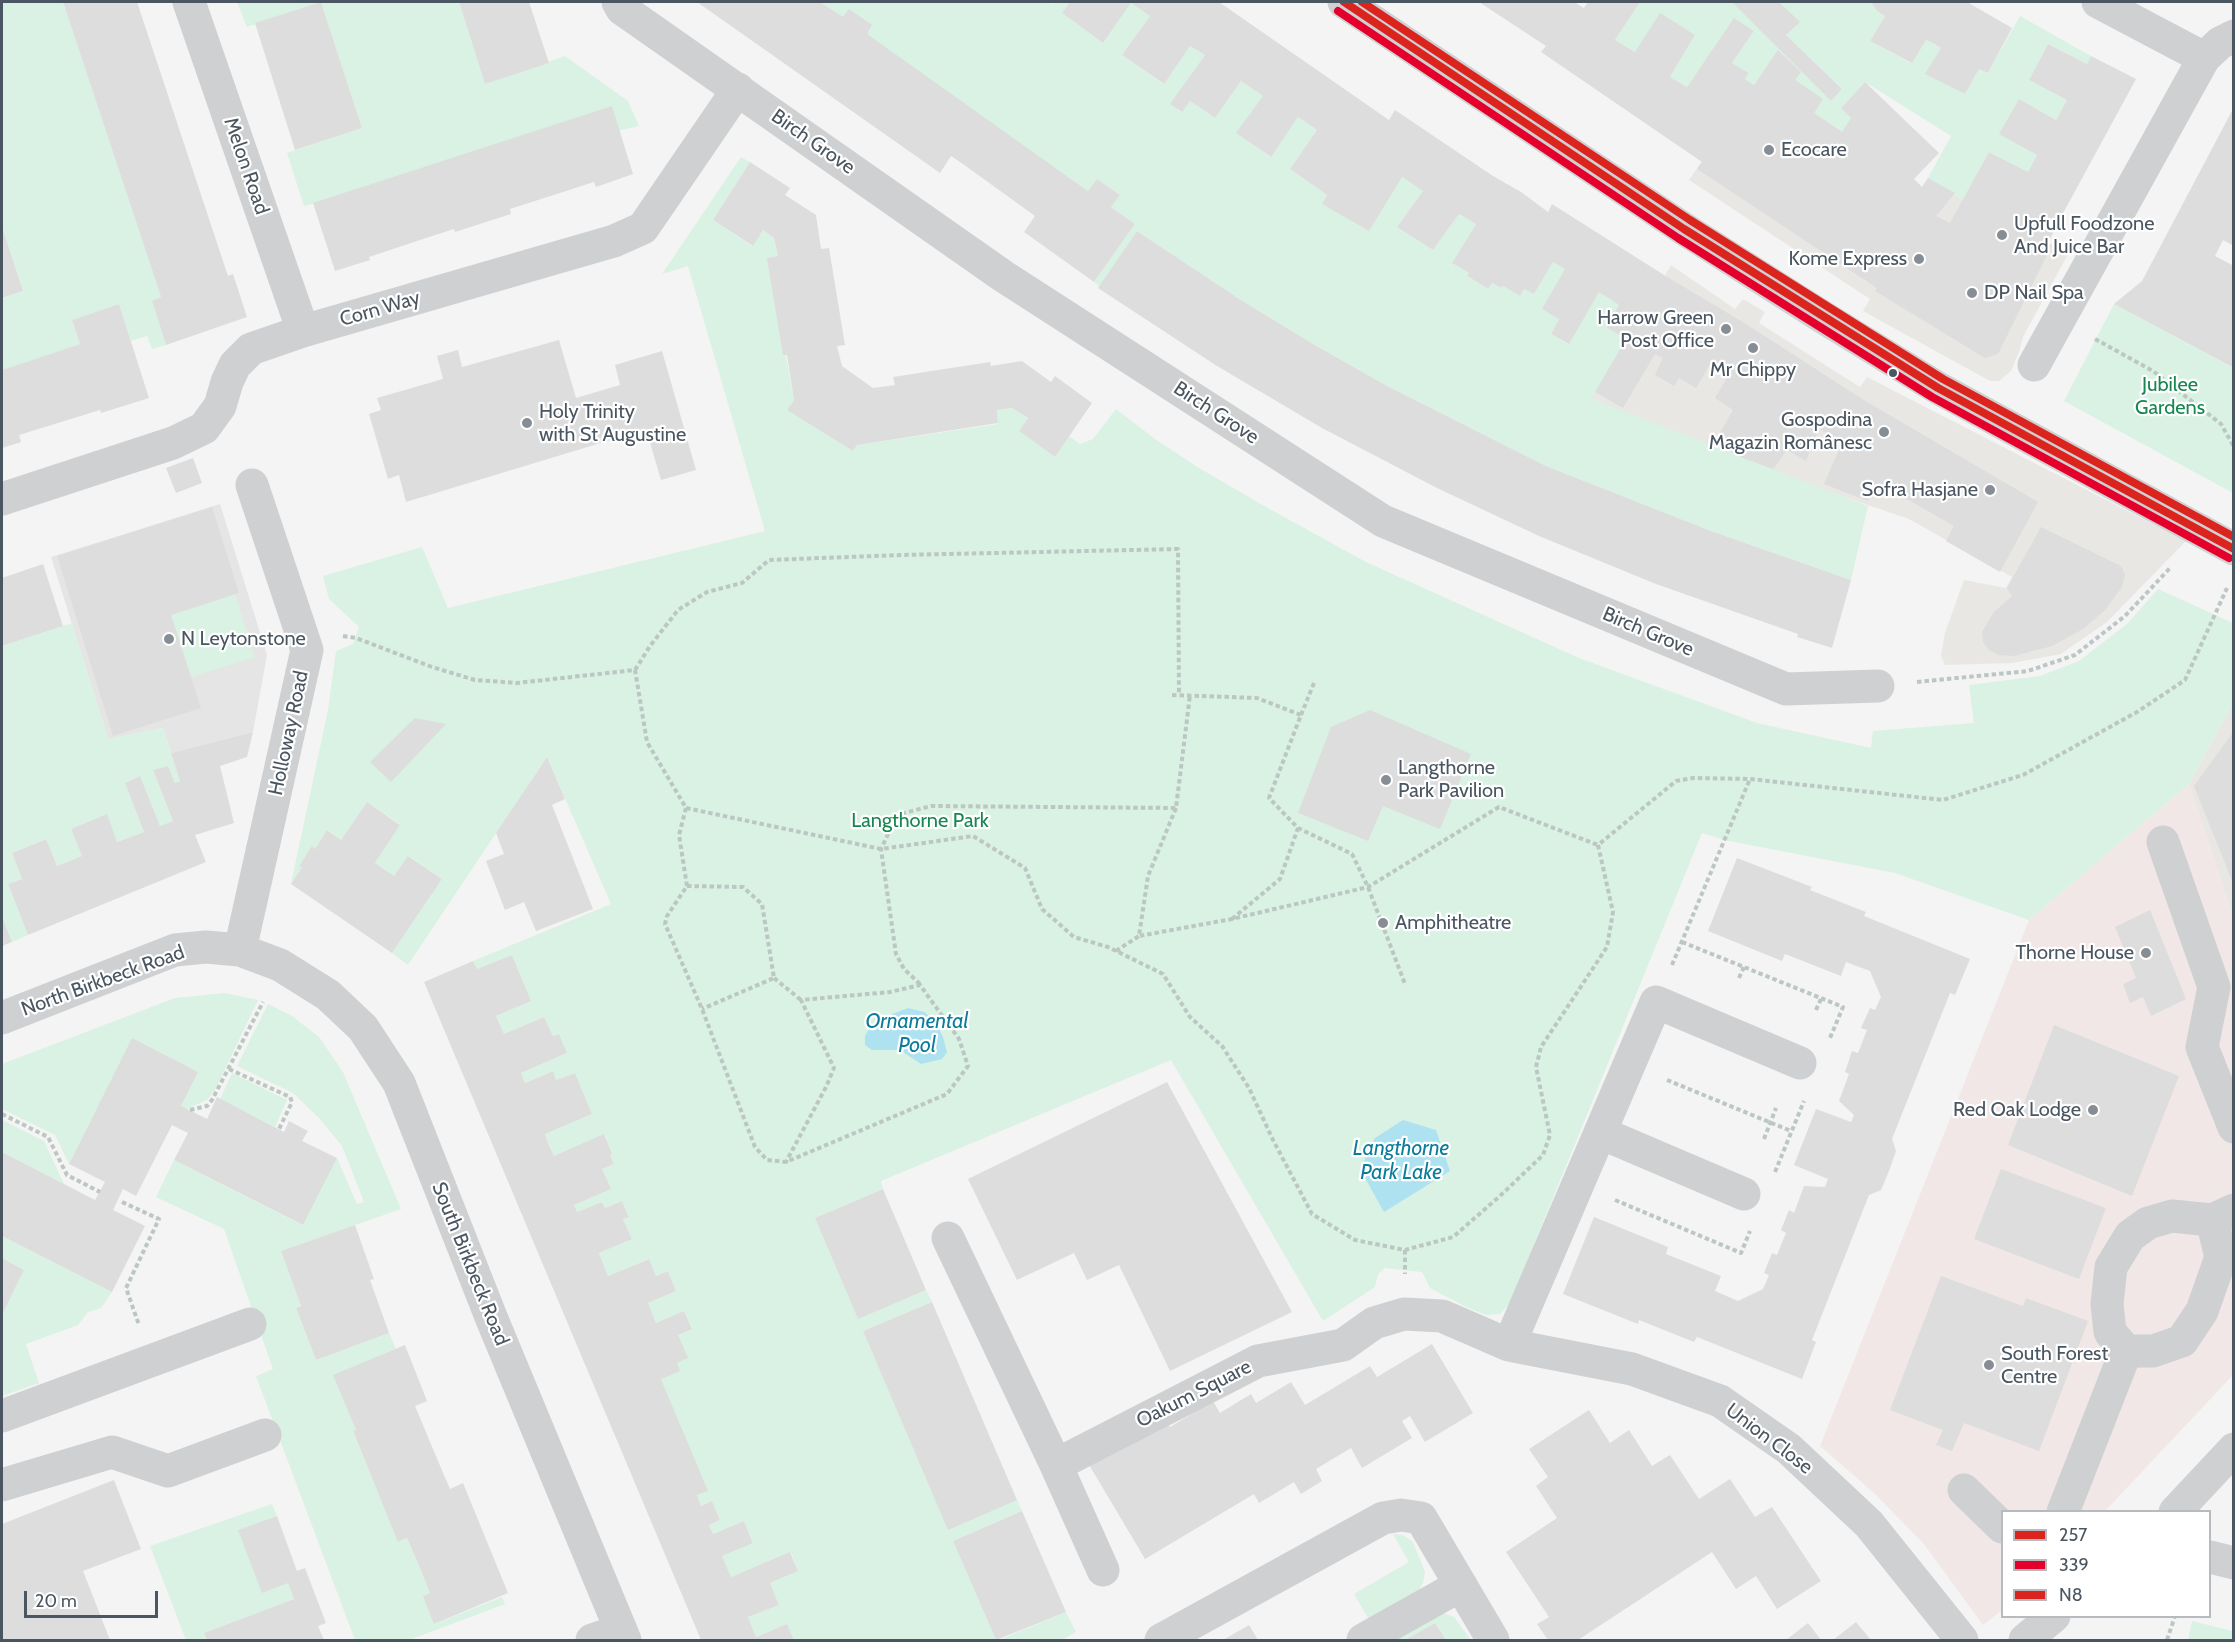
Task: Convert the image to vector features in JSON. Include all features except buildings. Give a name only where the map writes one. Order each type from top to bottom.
[{"type":"street","name":"Melon Road","points":[[189,2],[303,331]]},
{"type":"street","name":"Birch Grove","points":[[618,2],[622,9],[1003,276],[1383,521],[1786,689],[1878,686]]},
{"type":"street","points":[[1344,2],[1684,229],[1821,316],[2232,564]]},
{"type":"street","points":[[2098,2],[2204,58]]},
{"type":"street","points":[[2034,365],[2204,58],[2220,43],[2234,36]]},
{"type":"street","name":"Corn Way","points":[[2,499],[173,443],[204,428],[220,406],[226,382],[235,364],[251,349],[303,331],[614,241],[643,228],[738,89]]},
{"type":"street","name":"Holloway Road","points":[[240,950],[307,650],[252,484]]},
{"type":"street","points":[[2163,842],[2214,987],[2202,1047],[2234,1127]]},
{"type":"street","name":"North Birkbeck Road","points":[[2,1018],[175,950],[206,946],[240,950]]},
{"type":"street","name":"South Birkbeck Road","points":[[240,950],[280,965],[328,995],[363,1028],[399,1083],[613,1637]]},
{"type":"street","points":[[1509,1345],[1656,1002],[1813,1056]]},
{"type":"street","points":[[1601,1133],[1756,1200]]},
{"type":"street","points":[[2223,1215],[2221,1257],[2202,1311],[2182,1341],[2153,1351],[2126,1351],[2110,1332],[2107,1304],[2111,1267],[2130,1236],[2148,1223],[2172,1216],[2223,1215]]},
{"type":"street","points":[[948,1238],[1056,1465],[1103,1570]]},
{"type":"street","name":"Union Close","points":[[1404,1314],[1442,1316],[1509,1345],[1632,1369],[1720,1401],[1789,1449],[1869,1524],[1962,1641]]},
{"type":"street","name":"Oakum Square","points":[[1056,1465],[1258,1361],[1343,1345],[1374,1323],[1404,1314]]},
{"type":"street","points":[[2,1416],[250,1324]]},
{"type":"street","points":[[2064,1510],[2126,1351]]},
{"type":"street","points":[[2,1485],[112,1452],[168,1472],[265,1435]]},
{"type":"street","points":[[2177,1510],[2234,1449]]},
{"type":"street","points":[[1964,1490],[2001,1526]]},
{"type":"street","points":[[1161,1641],[1383,1518],[1401,1515],[1421,1518],[1493,1641]]},
{"type":"street","points":[[2211,1557],[2234,1563]]},
{"type":"street","points":[[1363,1641],[1461,1585]]},
{"type":"street","points":[[2025,1641],[2053,1618]]},
{"type":"path","points":[[2087,335],[2153,371],[2221,424],[2234,447]]},
{"type":"path","points":[[1176,808],[931,806],[897,815],[881,849],[896,954],[904,969],[921,985],[959,1039],[968,1066],[947,1094],[786,1162],[767,1160],[755,1147],[702,1010],[665,924],[667,916],[687,886],[679,836],[686,808],[647,742],[635,670],[678,610],[707,592],[742,583],[769,560],[1178,549],[1179,695]]},
{"type":"path","points":[[1598,845],[1676,781],[1693,778],[1750,779],[1943,800],[2023,775],[2137,712],[2185,680],[2232,564]]},
{"type":"path","points":[[1878,686],[2028,671],[2074,655],[2125,616],[2170,568]]},
{"type":"path","points":[[356,638],[432,667],[475,680],[518,683],[635,670]]},
{"type":"path","points":[[1314,683],[1269,798],[1298,828],[1352,854],[1368,887],[1405,984]]},
{"type":"path","points":[[1172,695],[1257,698],[1300,715]]},
{"type":"path","points":[[1139,936],[1148,876],[1176,808],[1190,695]]},
{"type":"path","points":[[1656,1002],[1750,779]]},
{"type":"path","points":[[1116,951],[1139,936],[1232,919],[1368,887],[1499,807],[1598,845]]},
{"type":"path","points":[[686,808],[881,849],[973,836],[1025,868],[1041,909],[1074,936],[1116,951],[1163,974],[1190,1017],[1222,1046],[1249,1088],[1312,1214],[1355,1240],[1405,1250],[1453,1237],[1543,1155],[1550,1135],[1536,1067],[1541,1047],[1607,947],[1613,912],[1598,845]]},
{"type":"path","points":[[1232,919],[1280,879],[1298,828]]},
{"type":"path","points":[[687,886],[743,887],[762,904],[774,978],[801,1000],[834,1068],[786,1162]]},
{"type":"path","points":[[1682,942],[1842,1007],[1813,1056]]},
{"type":"path","points":[[190,1110],[207,1106],[229,1069],[280,965]]},
{"type":"path","points":[[1739,978],[1744,967]]},
{"type":"path","points":[[702,1010],[774,978]]},
{"type":"path","points":[[801,1000],[890,993],[921,985]]},
{"type":"path","points":[[1816,1010],[1821,999]]},
{"type":"path","points":[[1630,1064],[1791,1131]]},
{"type":"path","points":[[229,1069],[290,1097],[292,1102],[279,1129]]},
{"type":"path","points":[[1561,1226],[1588,1206],[1608,1197],[1741,1253],[1756,1200],[1804,1100]]},
{"type":"path","points":[[1764,1139],[1776,1108]]},
{"type":"path","points":[[2,1114],[48,1137],[67,1174],[100,1192]]},
{"type":"path","points":[[122,1202],[159,1219],[126,1288],[152,1360]]},
{"type":"path","points":[[1405,1250],[1406,1269]]},
{"type":"path","points":[[2167,1641],[2175,1618]]},
{"type":"shaded area","points":[[1778,50],[1922,187],[1928,178],[1964,200],[2068,254],[2023,337],[2011,371],[1999,381],[1990,381],[1863,311],[1870,299],[1689,180]]},
{"type":"shaded area","points":[[1671,265],[1735,309],[1743,299],[1765,312],[1759,323],[1860,387],[1867,377],[2186,541],[2107,622],[2061,654],[2012,663],[1945,665],[1941,655],[1945,633],[1964,580],[2006,588],[2012,577],[1909,519],[1824,490],[1591,399]]},
{"type":"shaded area","name":"N Leytonstone","points":[[220,504],[267,655],[253,732],[171,753],[163,728],[108,739],[51,557]]},
{"type":"shaded area","points":[[2233,703],[2233,916],[2189,784]]},
{"type":"shaded area","points":[[2189,784],[2233,916],[2233,1375],[2106,1510],[2001,1510],[2001,1611],[1983,1625],[1923,1543],[1874,1493],[1820,1446],[2029,920]]},
{"type":"green space","points":[[2,2],[63,2],[161,297],[152,301],[166,345],[152,349],[147,336],[131,341],[119,304],[72,320],[80,344],[2,370],[2,298],[23,291],[2,225]]},
{"type":"green space","points":[[237,2],[321,2],[247,27]]},
{"type":"green space","points":[[321,2],[459,2],[485,84],[565,56],[628,101],[639,126],[304,206],[287,153],[362,128]]},
{"type":"green space","points":[[820,2],[1049,2],[1052,4],[1070,2],[1062,13],[1103,43],[1131,3],[1150,16],[1122,55],[1163,84],[1190,46],[1205,55],[1171,104],[1181,112],[1190,101],[1215,118],[1241,81],[1263,96],[1237,133],[1270,157],[1298,117],[1317,130],[1290,169],[1327,195],[1322,204],[1402,177],[1423,191],[1397,227],[1433,250],[1459,214],[1476,224],[1452,263],[1469,273],[1468,277],[1488,289],[1492,283],[1500,288],[1503,286],[1520,296],[1524,289],[1534,294],[1553,262],[1565,269],[1559,319],[1551,334],[1568,344],[1599,292],[1619,305],[1606,327],[1626,339],[1592,399],[1868,506],[1851,580],[1711,531],[1546,466],[1389,387],[1313,344],[1241,300],[1137,231],[1100,287],[1094,282],[1135,224],[1111,207],[1120,195],[1097,179],[1088,191]]},
{"type":"green space","points":[[1640,2],[1734,2],[1831,101],[1842,89],[1786,35],[1799,22],[1779,2],[1871,2],[1877,11],[1885,16],[1870,41],[1911,63],[1926,40],[1933,43],[1941,48],[1926,74],[1965,94],[1979,69],[1988,73],[2020,16],[2091,56],[2087,64],[2048,44],[2029,80],[2067,100],[2056,120],[2019,99],[2000,134],[2037,155],[2028,172],[1989,152],[1964,200],[1928,178],[1951,136],[1865,82],[1841,108],[1851,118],[1842,132],[1814,113],[1823,99],[1795,80],[1800,72],[1779,50],[1754,85],[1745,79],[1749,73],[1732,63],[1754,31],[1734,19],[1687,87],[1670,77],[1695,35],[1678,25],[1635,52],[1615,40]]},
{"type":"green space","name":"Langthorne Park","points":[[741,157],[750,162],[713,220],[752,246],[763,230],[774,238],[778,256],[768,258],[794,400],[788,410],[853,451],[857,445],[998,424],[997,410],[1012,408],[1028,418],[1019,431],[1055,457],[1069,436],[1080,444],[1093,439],[1116,409],[1155,439],[1199,468],[1366,562],[1579,658],[1757,723],[1871,748],[1873,731],[1974,723],[1969,685],[2040,676],[2079,661],[2128,623],[2158,589],[2233,623],[2233,703],[2189,784],[2029,920],[1895,873],[1724,840],[1702,833],[1510,1303],[1500,1314],[1486,1315],[1430,1288],[1422,1272],[1385,1268],[1378,1274],[1375,1287],[1323,1321],[1171,1060],[881,1181],[883,1189],[815,1218],[858,1318],[926,1290],[932,1302],[863,1331],[934,1496],[1017,1500],[1022,1511],[953,1541],[996,1640],[794,1640],[787,1624],[756,1637],[748,1617],[779,1605],[770,1583],[798,1571],[791,1552],[731,1577],[722,1556],[753,1542],[744,1521],[713,1534],[709,1525],[720,1520],[712,1501],[701,1506],[697,1495],[707,1491],[661,1379],[677,1363],[678,1335],[692,1329],[684,1311],[656,1323],[648,1303],[676,1291],[668,1271],[656,1276],[648,1259],[608,1276],[599,1253],[632,1239],[623,1219],[629,1216],[622,1201],[605,1208],[602,1202],[577,1212],[574,1205],[610,1189],[602,1169],[614,1164],[605,1135],[554,1156],[545,1134],[592,1114],[575,1073],[556,1080],[552,1071],[525,1083],[521,1073],[567,1053],[559,1034],[553,1036],[544,1017],[504,1034],[496,1016],[531,1001],[512,955],[477,969],[473,961],[611,904],[547,757],[408,965],[392,953],[442,879],[409,856],[394,876],[375,863],[400,824],[367,802],[341,840],[328,830],[315,849],[312,847],[299,865],[302,867],[291,884],[328,710],[336,651],[353,644],[359,627],[329,599],[323,576],[422,547],[448,608],[765,531],[688,266],[662,274]]},
{"type":"green space","name":"Jubilee Gardens","points":[[2114,304],[2233,368],[2233,493],[2064,401]]},
{"type":"green space","points":[[235,594],[255,657],[191,677],[171,615]]},
{"type":"green space","points":[[72,623],[108,739],[163,728],[180,781],[175,783],[168,766],[153,770],[173,821],[160,826],[140,777],[125,783],[144,832],[117,842],[106,815],[71,829],[82,856],[57,866],[45,839],[12,853],[22,879],[8,884],[28,935],[12,942],[2,915],[2,646]]},
{"type":"green space","points":[[224,993],[258,1000],[215,1090],[207,1100],[187,1109],[181,1106],[198,1072],[132,1039],[69,1164],[55,1135],[2,1109],[2,1064],[175,998]]},
{"type":"green space","points":[[268,1004],[292,1016],[319,1037],[343,1072],[401,1209],[281,1251],[301,1306],[296,1308],[316,1360],[389,1333],[396,1349],[334,1375],[356,1430],[353,1432],[399,1542],[407,1538],[430,1593],[435,1624],[502,1597],[505,1604],[409,1640],[355,1640],[256,1376],[273,1369],[224,1229],[156,1197],[174,1160],[302,1225],[337,1158],[357,1204],[364,1202],[342,1146],[319,1118],[293,1093],[237,1066]]},
{"type":"green space","points":[[232,1073],[287,1100],[275,1127],[220,1099]]},
{"type":"green space","points":[[2,1120],[44,1141],[64,1184],[2,1152]]},
{"type":"green space","points":[[2,1236],[112,1292],[101,1308],[88,1312],[78,1325],[26,1344],[39,1383],[2,1396],[2,1315],[24,1270],[2,1258]]},
{"type":"green space","points":[[272,1504],[277,1516],[239,1530],[288,1583],[294,1599],[204,1633],[207,1640],[186,1640],[150,1546]]},
{"type":"green space","points":[[1393,1534],[1403,1535],[1413,1542],[1425,1572],[1423,1583],[1415,1597],[1371,1623],[1354,1594],[1409,1562]]},
{"type":"green space","points":[[1066,1612],[1076,1632],[1062,1640],[999,1640]]},
{"type":"green space","points":[[1443,1613],[1454,1617],[1471,1640],[1446,1640],[1435,1623],[1405,1640],[1398,1640],[1394,1635]]},
{"type":"green space","points":[[2192,1621],[2233,1631],[2233,1640],[2188,1640]]},
{"type":"water","name":"Ornamental Pool","points":[[908,1008],[924,1012],[935,1021],[947,1052],[942,1059],[921,1064],[900,1050],[872,1050],[865,1045],[865,1036],[869,1029],[892,1014]]},
{"type":"water","name":"Langthorne Park Lake","points":[[1403,1120],[1436,1130],[1450,1171],[1384,1212],[1360,1169],[1375,1138]]},
{"type":"transit line","name":"257","points":[[1344,2],[1684,229],[1938,388],[2234,549]]},
{"type":"transit line","name":"N8","points":[[1362,2],[1690,220],[1943,379],[2234,537]]},
{"type":"transit line","name":"339","points":[[1338,11],[1678,238],[1932,397],[2229,558]]},
{"type":"place","name":"Ecocare","points":[[1769,150]]},
{"type":"place","name":"Upfull Foodzone And Juice Bar","points":[[2002,235]]},
{"type":"place","name":"Kome Express","points":[[1919,259]]},
{"type":"place","name":"DP Nail Spa","points":[[1972,293]]},
{"type":"place","name":"Harrow Green Post Office","points":[[1726,329]]},
{"type":"place","name":"Mr Chippy","points":[[1753,348]]},
{"type":"place","name":"Holy Trinity with St Augustine","points":[[527,423]]},
{"type":"place","name":"Gospodina Magazin Românesc","points":[[1884,432]]},
{"type":"place","name":"Sofra Hasjane","points":[[1990,490]]},
{"type":"place","name":"N Leytonstone","points":[[169,639]]},
{"type":"place","name":"Langthorne Park Pavilion","points":[[1386,780]]},
{"type":"place","name":"Amphitheatre","points":[[1383,923]]},
{"type":"place","name":"Thorne House","points":[[2146,953]]},
{"type":"place","name":"Red Oak Lodge","points":[[2093,1110]]},
{"type":"place","name":"South Forest Centre","points":[[1989,1365]]}]
